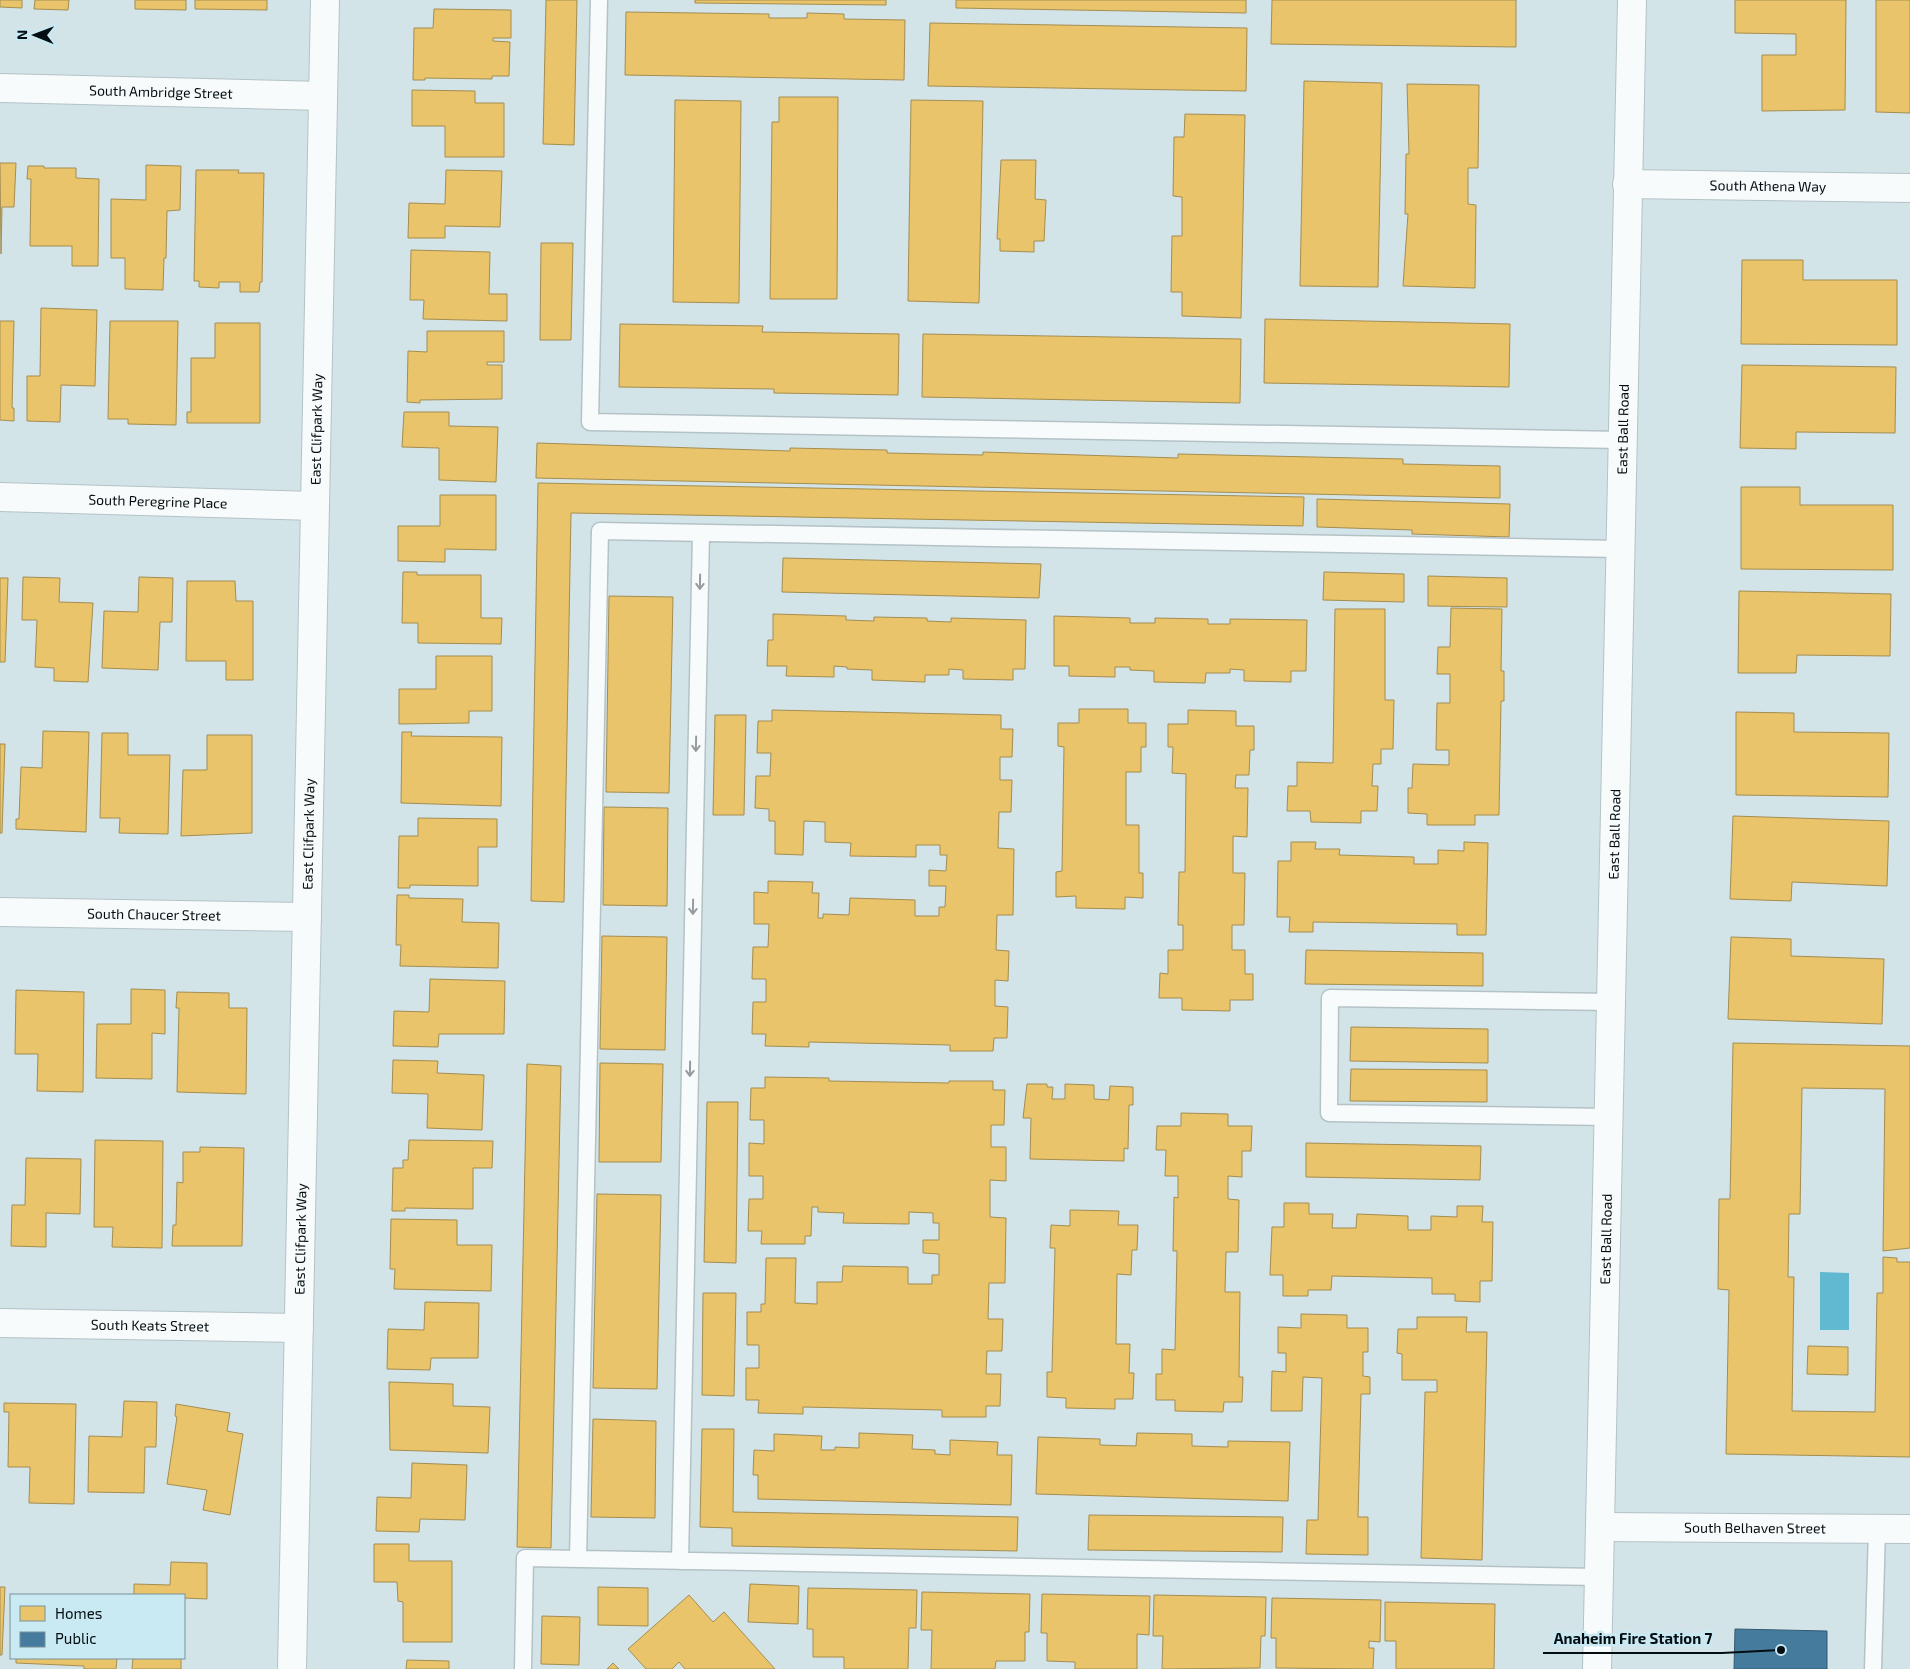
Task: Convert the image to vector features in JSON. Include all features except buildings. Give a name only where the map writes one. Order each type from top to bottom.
[{"type":"street","name":"East Clifpark Way","points":[[292,1669],[325,0]]},
{"type":"street","name":"East Ball Road","points":[[1597,1669],[1632,0]]},
{"type":"street","name":"South Ambridge Street","points":[[0,88],[323,96]]},
{"type":"street","name":"South Athena Way","points":[[1628,184],[1910,188]]},
{"type":"street","name":"South Peregrine Place","points":[[0,497],[315,506]]},
{"type":"street","name":"South Chaucer Street","points":[[0,912],[307,917]]},
{"type":"street","name":"South Keats Street","points":[[0,1323],[299,1328]]},
{"type":"street","name":"South Belhaven Street","points":[[1600,1527],[1910,1529]]},
{"type":"lane","points":[[599,0],[590,422],[1622,440]]},
{"type":"lane","points":[[578,1559],[600,531],[1620,549]]},
{"type":"lane","points":[[680,1561],[701,533]]},
{"type":"lane","points":[[1609,1117],[1328,1113],[1330,998],[1611,1002]]},
{"type":"lane","points":[[1873,1669],[1877,1529]]},
{"type":"lane","points":[[523,1669],[525,1558],[1600,1577]]},
{"type":"water","points":[[1820,1272],[1849,1273],[1849,1330],[1820,1330]]},
{"type":"place","name":"Anaheim Fire Station 7","points":[[1781,1650]]}]
